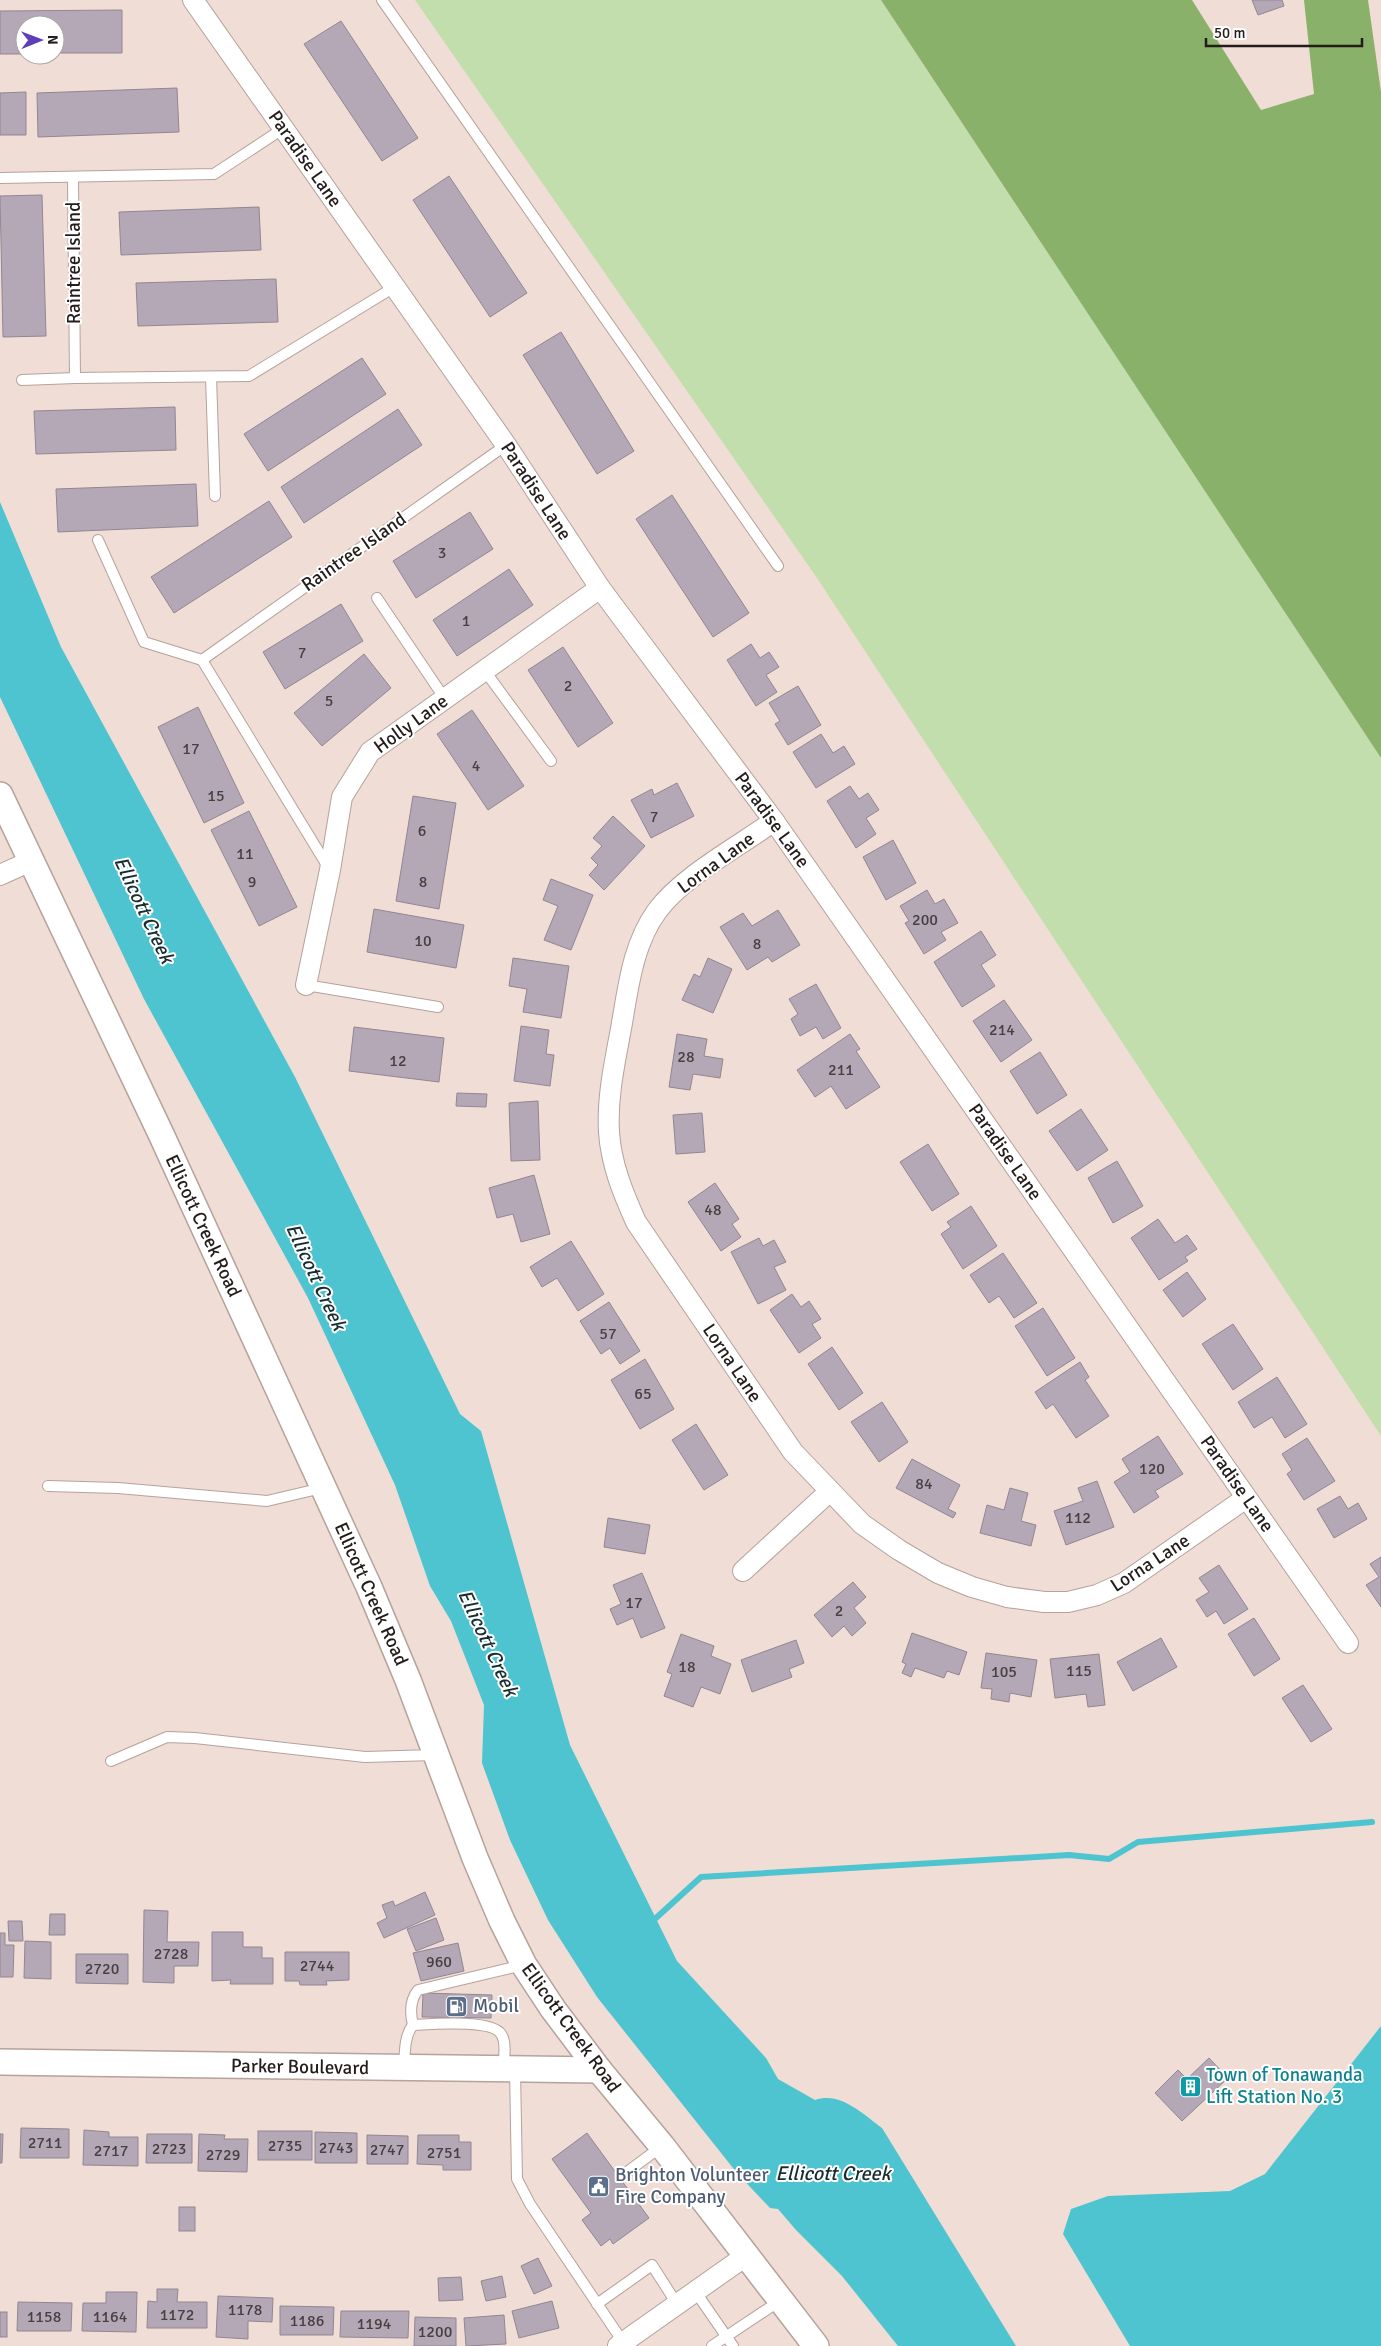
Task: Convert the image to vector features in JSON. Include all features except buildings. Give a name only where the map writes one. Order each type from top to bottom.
[{"type":"street","name":"Paradise Lane","points":[[193,0],[396,286],[506,445],[600,588],[774,821],[1348,1643]]},
{"type":"street","name":"Holly Lane","points":[[306,985],[330,870],[342,797],[370,752],[600,588]]},
{"type":"street","name":"Ellicott Creek Road","points":[[0,795],[161,1134],[369,1587],[498,1912],[524,1965],[553,2010],[599,2070],[662,2146],[816,2346]]},
{"type":"street","name":"Lorna Lane","points":[[774,821],[681,885],[657,911],[642,938],[633,961],[609,1096],[609,1132],[613,1161],[621,1189],[636,1222],[793,1452],[862,1524],[898,1550],[938,1573],[972,1587],[998,1595],[1044,1602],[1068,1602],[1097,1595],[1124,1583],[1246,1498]]},
{"type":"street","points":[[0,875],[31,862]]},
{"type":"street","points":[[743,1571],[830,1491]]},
{"type":"street","name":"Parker Boulevard","points":[[0,2062],[599,2070]]},
{"type":"street","points":[[621,2344],[747,2255]]},
{"type":"lane","points":[[382,0],[778,566]]},
{"type":"lane","name":"Raintree Island","points":[[0,178],[214,174],[284,128]]},
{"type":"lane","name":"Raintree Island","points":[[73,178],[75,378]]},
{"type":"lane","points":[[22,380],[250,376],[396,286]]},
{"type":"lane","points":[[211,377],[216,496]]},
{"type":"lane","name":"Raintree Island","points":[[202,660],[506,445]]},
{"type":"lane","points":[[98,540],[144,642],[202,660],[330,870]]},
{"type":"lane","points":[[377,598],[445,698]]},
{"type":"lane","points":[[485,671],[551,761]]},
{"type":"lane","points":[[306,985],[438,1007]]},
{"type":"lane","points":[[48,1486],[118,1488],[267,1500],[323,1488]]},
{"type":"lane","points":[[111,1761],[167,1737],[195,1738],[365,1757],[436,1755]]},
{"type":"lane","points":[[413,2025],[411,2016],[412,2001],[418,1990],[524,1965]]},
{"type":"lane","points":[[404,2068],[406,2040],[409,2030],[413,2025]]},
{"type":"lane","points":[[413,2025],[495,2027],[504,2038],[509,2070],[517,2179],[530,2204],[597,2304],[621,2344]]},
{"type":"lane","points":[[623,2175],[662,2146]]},
{"type":"lane","points":[[597,2304],[652,2265],[677,2304]]},
{"type":"lane","points":[[696,2291],[733,2346]]},
{"type":"lane","points":[[712,2346],[781,2299]]},
{"type":"green space","points":[[415,0],[881,0],[1381,758],[1381,1436],[817,578]]},
{"type":"green space","points":[[881,0],[1192,0],[1261,110],[1314,94],[1304,0],[1368,0],[1381,92],[1381,758]]},
{"type":"water","name":"Ellicott Creek","points":[[0,502],[61,647],[295,1077],[460,1414],[481,1431],[570,1745],[677,1961],[766,2058],[778,2079],[815,2100],[833,2099],[851,2105],[882,2128],[1016,2346],[898,2346],[842,2276],[778,2209],[770,2208],[737,2173],[597,1997],[548,1920],[510,1840],[482,1763],[484,1705],[451,1621],[430,1586],[395,1485],[308,1298],[144,999],[0,697]]},
{"type":"water","points":[[1381,2026],[1381,2346],[1130,2346],[1063,2234],[1071,2209],[1108,2196],[1230,2191],[1265,2174]]},
{"type":"waterway","points":[[656,1918],[701,1877],[1069,1855],[1109,1859],[1138,1842],[1372,1822]]},
{"type":"place","name":"Mobil","points":[[457,2006]]},
{"type":"place","name":"Town of Tonawanda Lift Station No. 3","points":[[1190,2086]]},
{"type":"place","name":"Brighton Volunteer Fire Company","points":[[599,2186]]}]
